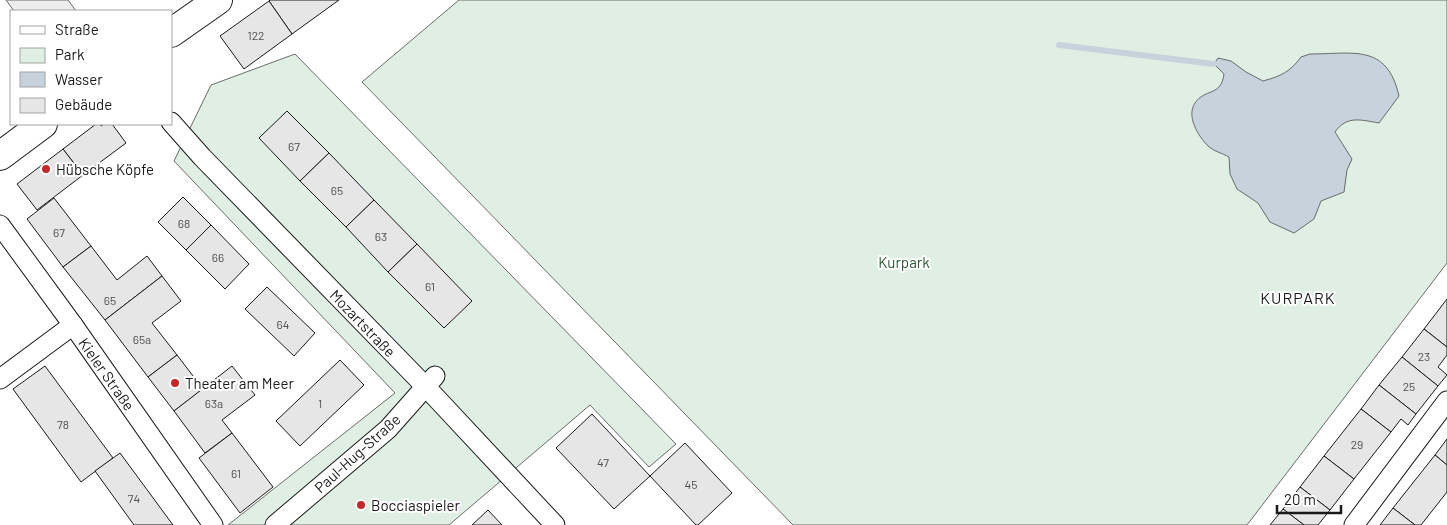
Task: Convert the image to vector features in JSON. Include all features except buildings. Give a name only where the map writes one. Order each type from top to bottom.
[{"type":"main road","points":[[172,32],[218,0]]},
{"type":"main road","points":[[0,156],[42,125]]},
{"type":"street","name":"Mozartstraße","points":[[172,123],[202,157],[430,381],[555,525]]},
{"type":"street","name":"Kieler Straße","points":[[0,225],[73,325],[213,525]]},
{"type":"street","points":[[0,379],[73,325]]},
{"type":"street","name":"Paul-Hug-Straße","points":[[276,525],[388,429],[430,381]]},
{"type":"street","points":[[1354,525],[1447,401]]},
{"type":"green space","name":"Kurpark","points":[[459,0],[1447,0],[1447,263],[1247,525],[793,525],[362,82]]},
{"type":"green space","points":[[295,54],[676,444],[649,467],[590,405],[449,525],[228,525],[395,393],[174,161],[211,85]]},
{"type":"shaded area","points":[[6,0],[68,0],[75,10],[13,10]]},
{"type":"water","points":[[1354,53],[1377,59],[1386,67],[1399,96],[1379,123],[1360,120],[1349,121],[1344,123],[1335,132],[1352,159],[1347,170],[1344,192],[1321,201],[1314,219],[1294,233],[1270,222],[1258,203],[1237,189],[1230,174],[1229,157],[1212,149],[1204,142],[1194,126],[1192,114],[1195,103],[1199,98],[1220,86],[1224,74],[1214,64],[1218,58],[1231,61],[1263,81],[1285,73],[1301,57],[1310,54]]},
{"type":"waterway","points":[[1059,45],[1214,64]]},
{"type":"place","name":"Hübsche Köpfe","points":[[46,169]]},
{"type":"place","name":"Theater am Meer","points":[[175,383]]},
{"type":"place","name":"Bocciaspieler","points":[[361,505]]},
{"type":"district","name":"KURPARK","points":[[1298,297]]}]
